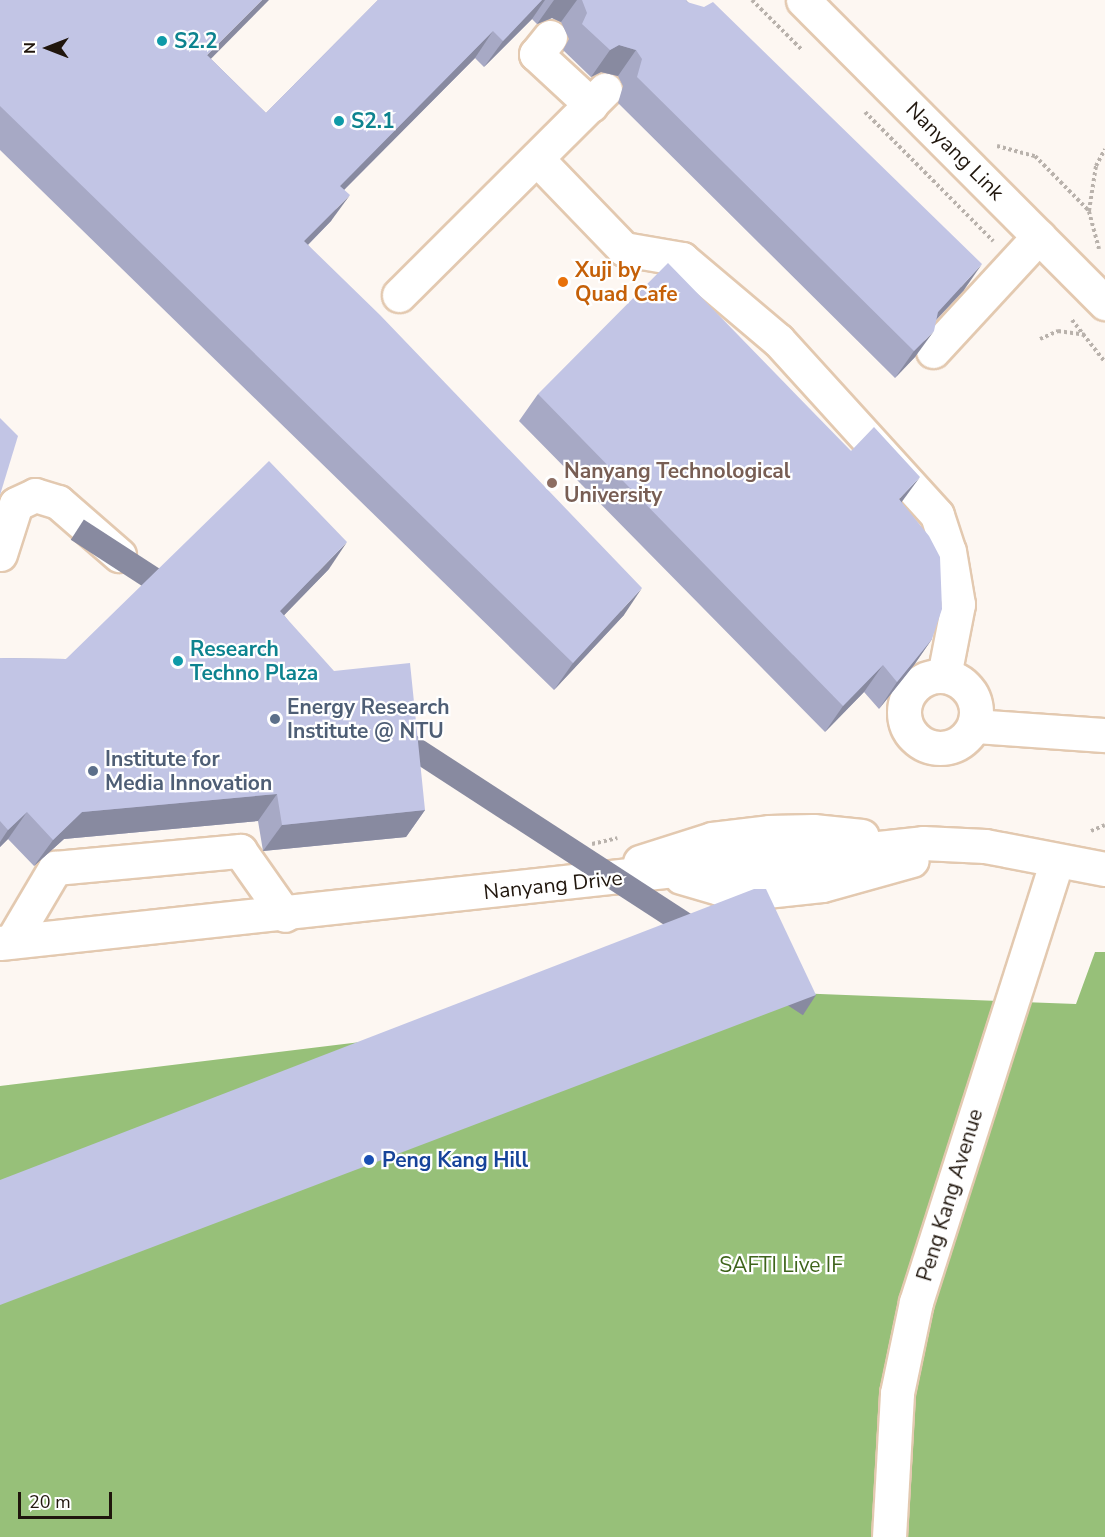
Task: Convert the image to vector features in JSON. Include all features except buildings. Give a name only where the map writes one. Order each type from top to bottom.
[{"type":"street","name":"Nanyang Link","points":[[803,0],[1105,303]]},
{"type":"street","points":[[399,295],[598,97],[536,54],[550,37]]},
{"type":"street","points":[[537,159],[624,249],[682,259],[778,340],[938,515],[949,551],[958,604],[944,676]]},
{"type":"street","points":[[933,351],[1039,236]]},
{"type":"street","points":[[0,554],[16,504],[35,495],[58,502],[119,555]]},
{"type":"street","points":[[935,675],[954,677],[969,688],[977,706],[975,726],[964,741],[946,749],[927,747],[911,736],[904,718],[905,698],[917,683],[935,675]]},
{"type":"street","points":[[975,726],[1105,735]]},
{"type":"street","points":[[603,879],[661,853],[712,839],[769,832],[813,831],[923,843]]},
{"type":"street","name":"Nanyang Drive","points":[[6,942],[285,915],[923,843],[981,846],[1056,862],[1105,869]]},
{"type":"street","points":[[665,872],[719,888],[766,891],[822,885],[981,846]]},
{"type":"street","points":[[6,942],[55,868],[240,851],[285,915]]},
{"type":"street","name":"Peng Kang Avenue","points":[[889,1537],[897,1393],[916,1302],[1056,862]]},
{"type":"path","points":[[752,0],[810,58]]},
{"type":"path","points":[[860,108],[1015,264]]},
{"type":"path","points":[[988,144],[1035,156],[1089,211]]},
{"type":"path","points":[[1100,252],[1089,211],[1096,166],[1105,149]]},
{"type":"path","points":[[1071,318],[1105,362]]},
{"type":"path","points":[[1040,339],[1058,331],[1085,335]]},
{"type":"green space","name":"SAFTI Live IF","points":[[1095,952],[1105,952],[1105,1537],[0,1537],[0,1086],[769,992],[1076,1004]]},
{"type":"place","name":"S2.2","points":[[162,41]]},
{"type":"place","name":"S2.1","points":[[339,121]]},
{"type":"place","name":"Xuji by Quad Cafe","points":[[563,282]]},
{"type":"place","name":"Nanyang Technological University","points":[[552,483]]},
{"type":"place","name":"Research Techno Plaza","points":[[178,661]]},
{"type":"place","name":"Energy Research Institute @ NTU","points":[[275,719]]},
{"type":"place","name":"Institute for Media Innovation","points":[[93,771]]},
{"type":"place","name":"Peng Kang Hill","points":[[369,1160]]}]
